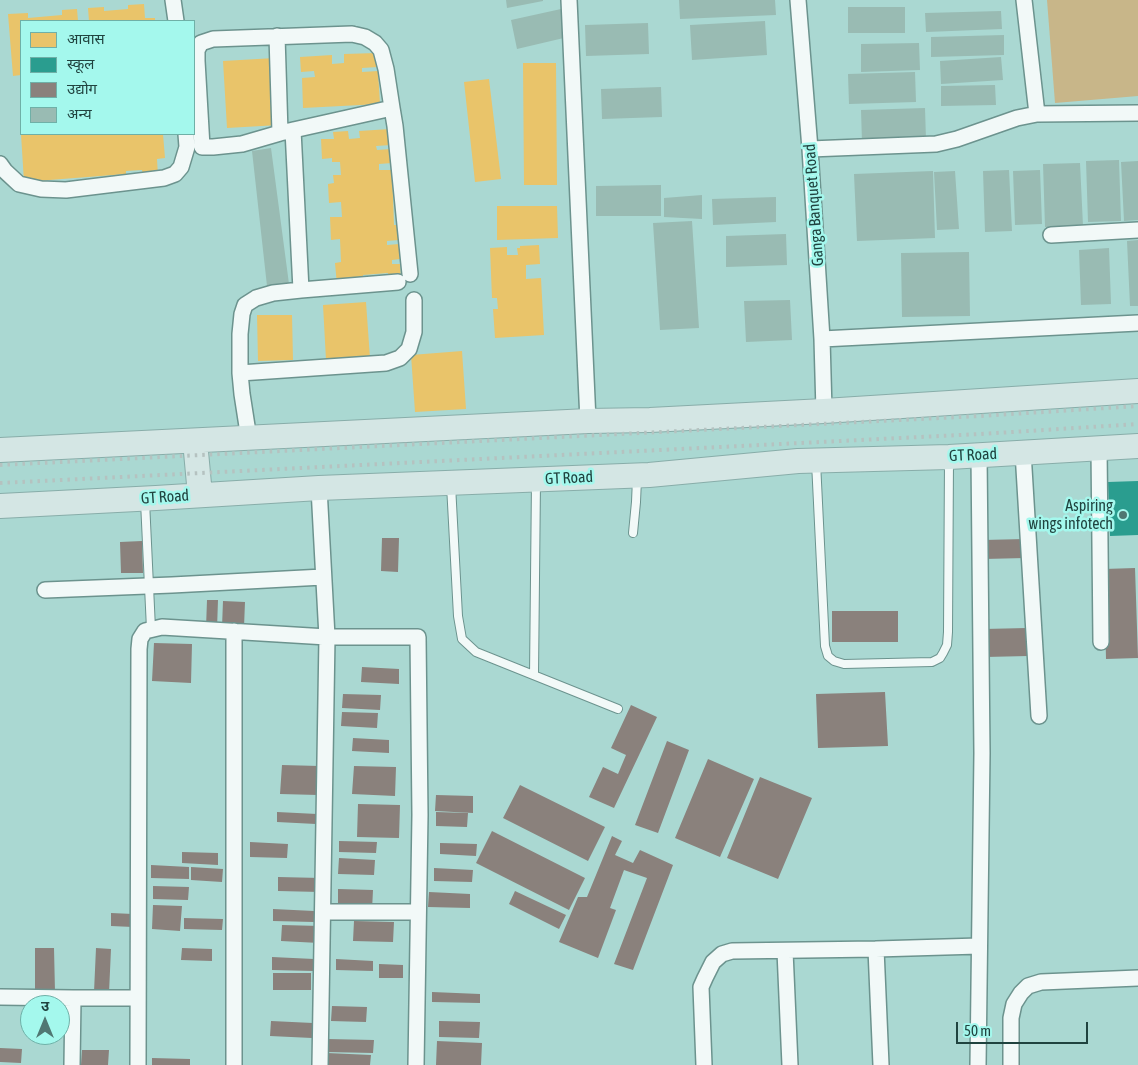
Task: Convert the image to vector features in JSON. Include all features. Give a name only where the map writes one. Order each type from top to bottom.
[{"type":"highway","points":[[0,450],[824,411],[1138,391]]},
{"type":"highway","points":[[195,441],[200,495]]},
{"type":"highway","name":"GT Road","points":[[0,506],[319,488],[649,475],[798,460],[949,457],[1138,446]]},
{"type":"street","points":[[173,0],[176,20]]},
{"type":"street","points":[[569,0],[588,421]]},
{"type":"street","name":"Ganga Banquet Road","points":[[798,0],[822,339],[824,411]]},
{"type":"street","points":[[1024,0],[1037,114]]},
{"type":"street","points":[[249,438],[240,373],[240,334],[245,305],[256,298],[273,293],[404,278],[395,126],[386,69],[381,50],[375,43],[365,37],[352,34],[213,39],[201,43],[197,50],[202,147],[242,144],[392,108]]},
{"type":"street","points":[[277,36],[301,290]]},
{"type":"street","points":[[810,150],[936,144],[957,140],[1017,118],[1037,114],[1138,113]]},
{"type":"street","points":[[0,164],[4,172],[19,184],[41,189],[66,190],[164,178],[174,174],[181,167],[188,147],[186,135]]},
{"type":"street","points":[[1051,235],[1138,230]]},
{"type":"street","points":[[240,373],[386,363],[400,358],[409,349],[414,332],[414,300]]},
{"type":"street","points":[[822,339],[1138,323]]},
{"type":"street","points":[[1099,448],[1101,642]]},
{"type":"street","points":[[1023,452],[1038,716]]},
{"type":"street","points":[[978,1065],[982,744],[979,455]]},
{"type":"street","points":[[319,488],[327,636],[320,1065]]},
{"type":"street","points":[[45,590],[323,577]]},
{"type":"street","points":[[138,1065],[139,649],[140,639],[145,631],[162,626],[327,636],[418,637],[420,815],[416,1065]]},
{"type":"street","points":[[234,631],[234,1065]]},
{"type":"street","points":[[323,912],[418,912]]},
{"type":"street","points":[[704,1065],[702,987],[713,962],[722,954],[732,951],[979,946]]},
{"type":"street","points":[[876,949],[881,1065]]},
{"type":"street","points":[[785,951],[790,1065]]},
{"type":"street","points":[[1011,1065],[1011,1018],[1014,1004],[1028,986],[1041,982],[1138,978]]},
{"type":"street","points":[[0,997],[138,998]]},
{"type":"street","points":[[72,1065],[73,998]]},
{"type":"lane","points":[[816,460],[825,646],[828,656],[834,661],[844,664],[932,662],[940,658],[943,653],[947,645],[948,632],[949,457]]},
{"type":"lane","points":[[633,533],[637,475]]},
{"type":"lane","points":[[534,675],[536,479]]},
{"type":"lane","points":[[451,483],[458,616],[462,639],[476,652],[618,709]]},
{"type":"lane","points":[[145,499],[151,630]]},
{"type":"shaded area","points":[[1047,0],[1138,0],[1138,96],[1055,103]]},
{"type":"building: आवास","points":[[144,4],[145,18],[155,18],[155,20],[89,20],[88,8],[104,7],[104,11],[128,9],[128,5]]},
{"type":"building: आवास","points":[[77,9],[78,20],[20,20],[20,75],[13,76],[8,14],[28,13],[28,18],[62,15],[62,10]]},
{"type":"building: आवास","points":[[377,53],[378,67],[362,68],[362,72],[378,71],[380,104],[303,108],[302,78],[315,77],[314,71],[301,72],[300,57],[332,55],[332,64],[344,63],[344,54]]},
{"type":"building: आवास","points":[[275,58],[279,125],[227,128],[223,61]]},
{"type":"building: आवास","points":[[523,63],[556,63],[557,185],[524,185]]},
{"type":"building: आवास","points":[[489,79],[501,179],[475,182],[464,82]]},
{"type":"building: आवास","points":[[390,129],[391,145],[376,146],[377,150],[391,149],[392,163],[379,164],[379,170],[392,170],[394,225],[398,225],[399,240],[387,241],[387,245],[399,244],[400,259],[392,260],[392,264],[400,264],[401,282],[389,283],[388,273],[363,275],[363,284],[337,285],[335,263],[341,262],[340,239],[331,240],[330,217],[342,217],[341,202],[329,203],[328,184],[334,183],[333,175],[341,175],[340,162],[332,162],[332,158],[322,159],[321,139],[334,139],[333,132],[348,131],[349,139],[360,138],[359,131]]},
{"type":"building: आवास","points":[[21,135],[163,135],[165,158],[157,159],[158,176],[143,177],[142,170],[126,171],[126,174],[24,182]]},
{"type":"building: आवास","points":[[497,206],[557,206],[558,238],[497,240]]},
{"type":"building: आवास","points":[[539,245],[540,264],[526,265],[526,279],[541,278],[544,335],[495,338],[493,309],[498,309],[497,298],[492,298],[490,248],[507,247],[507,255],[518,255],[517,248],[520,248],[520,246]]},
{"type":"building: आवास","points":[[366,302],[370,358],[326,360],[323,305]]},
{"type":"building: आवास","points":[[257,315],[292,315],[293,360],[258,361]]},
{"type":"building: आवास","points":[[462,351],[466,409],[415,412],[411,355]]},
{"type":"building: स्कूल","points":[[1138,481],[1138,535],[1110,536],[1108,482]]},
{"type":"building: उद्योग","points":[[382,538],[399,538],[398,572],[381,571]]},
{"type":"building: उद्योग","points":[[1025,539],[1025,558],[984,559],[983,540]]},
{"type":"building: उद्योग","points":[[142,541],[143,573],[121,573],[120,542]]},
{"type":"building: उद्योग","points":[[1135,568],[1138,658],[1106,659],[1104,569]]},
{"type":"building: उद्योग","points":[[207,600],[218,600],[217,629],[206,628]]},
{"type":"building: उद्योग","points":[[223,601],[245,602],[244,627],[222,627]]},
{"type":"building: उद्योग","points":[[832,611],[898,611],[898,642],[832,642]]},
{"type":"building: उद्योग","points":[[1027,628],[1028,656],[985,657],[984,629]]},
{"type":"building: उद्योग","points":[[154,643],[192,644],[191,683],[152,681]]},
{"type":"building: उद्योग","points":[[362,667],[399,669],[399,684],[361,682]]},
{"type":"building: उद्योग","points":[[885,692],[888,746],[818,748],[816,694]]},
{"type":"building: उद्योग","points":[[343,694],[381,695],[380,710],[342,708]]},
{"type":"building: उद्योग","points":[[631,705],[657,717],[614,808],[589,797],[603,767],[618,774],[626,755],[611,748]]},
{"type":"building: उद्योग","points":[[342,712],[378,713],[377,728],[341,726]]},
{"type":"building: उद्योग","points":[[353,738],[389,740],[389,753],[352,751]]},
{"type":"building: उद्योग","points":[[667,741],[689,750],[658,833],[635,825]]},
{"type":"building: उद्योग","points":[[708,759],[754,779],[720,857],[675,838]]},
{"type":"building: उद्योग","points":[[282,765],[319,766],[318,795],[280,794]]},
{"type":"building: उद्योग","points":[[354,766],[396,767],[395,796],[352,794]]},
{"type":"building: उद्योग","points":[[760,777],[812,798],[778,879],[727,858]]},
{"type":"building: उद्योग","points":[[520,785],[605,827],[588,861],[503,818]]},
{"type":"building: उद्योग","points":[[436,795],[473,796],[473,813],[435,811]]},
{"type":"building: उद्योग","points":[[358,804],[400,805],[399,838],[357,837]]},
{"type":"building: उद्योग","points":[[277,812],[317,814],[316,824],[277,822]]},
{"type":"building: उद्योग","points":[[436,812],[468,813],[467,827],[436,826]]},
{"type":"building: उद्योग","points":[[492,831],[585,878],[569,910],[476,863]]},
{"type":"building: उद्योग","points":[[612,836],[622,841],[615,855],[633,863],[640,850],[673,865],[633,970],[614,964],[647,878],[624,870],[610,908],[616,910],[598,958],[559,942],[578,897],[587,897]]},
{"type":"building: उद्योग","points":[[339,841],[377,842],[376,853],[339,852]]},
{"type":"building: उद्योग","points":[[250,842],[288,844],[287,858],[250,857]]},
{"type":"building: उद्योग","points":[[440,843],[477,844],[476,856],[440,854]]},
{"type":"building: उद्योग","points":[[182,852],[218,853],[218,865],[182,863]]},
{"type":"building: उद्योग","points":[[339,858],[375,860],[374,875],[338,874]]},
{"type":"building: उद्योग","points":[[151,865],[189,867],[189,879],[151,878]]},
{"type":"building: उद्योग","points":[[191,867],[223,869],[222,882],[191,880]]},
{"type":"building: उद्योग","points":[[434,868],[473,870],[472,882],[434,881]]},
{"type":"building: उद्योग","points":[[278,877],[321,878],[320,892],[278,891]]},
{"type":"building: उद्योग","points":[[153,886],[189,887],[188,900],[153,899]]},
{"type":"building: उद्योग","points":[[338,889],[373,890],[372,910],[338,909]]},
{"type":"building: उद्योग","points":[[515,891],[566,915],[559,929],[509,904]]},
{"type":"building: उद्योग","points":[[429,892],[470,894],[470,908],[428,907]]},
{"type":"building: उद्योग","points":[[153,905],[182,906],[180,931],[152,929]]},
{"type":"building: उद्योग","points":[[273,909],[314,911],[314,922],[273,921]]},
{"type":"building: उद्योग","points":[[111,913],[133,914],[133,927],[111,926]]},
{"type":"building: उद्योग","points":[[184,918],[223,919],[222,930],[184,929]]},
{"type":"building: उद्योग","points":[[354,921],[394,922],[393,942],[353,941]]},
{"type":"building: उद्योग","points":[[282,925],[320,926],[319,943],[281,941]]},
{"type":"building: उद्योग","points":[[35,948],[54,948],[55,992],[35,993]]},
{"type":"building: उद्योग","points":[[96,948],[111,949],[109,993],[94,992]]},
{"type":"building: उद्योग","points":[[182,948],[212,949],[212,961],[181,960]]},
{"type":"building: उद्योग","points":[[272,957],[314,959],[314,971],[272,970]]},
{"type":"building: उद्योग","points":[[336,959],[373,961],[373,971],[336,970]]},
{"type":"building: उद्योग","points":[[379,964],[403,965],[403,978],[379,978]]},
{"type":"building: उद्योग","points":[[273,973],[311,973],[311,990],[273,990]]},
{"type":"building: उद्योग","points":[[432,992],[480,994],[480,1003],[432,1002]]},
{"type":"building: उद्योग","points":[[332,1006],[367,1007],[366,1022],[331,1021]]},
{"type":"building: उद्योग","points":[[271,1021],[313,1023],[312,1038],[270,1036]]},
{"type":"building: उद्योग","points":[[439,1021],[480,1022],[479,1038],[439,1037]]},
{"type":"building: उद्योग","points":[[327,1039],[374,1040],[373,1053],[326,1052]]},
{"type":"building: उद्योग","points":[[437,1041],[482,1043],[481,1065],[436,1065]]},
{"type":"building: उद्योग","points":[[0,1048],[22,1049],[21,1063],[0,1062]]},
{"type":"building: उद्योग","points":[[82,1050],[109,1050],[108,1065],[81,1065]]},
{"type":"building: उद्योग","points":[[327,1053],[371,1055],[370,1065],[327,1065]]},
{"type":"building: उद्योग","points":[[152,1058],[190,1059],[190,1065],[152,1065]]},
{"type":"building: अन्य","points":[[506,0],[543,0],[543,1],[507,8]]},
{"type":"building: अन्य","points":[[679,0],[775,0],[776,15],[680,19]]},
{"type":"building: अन्य","points":[[848,7],[905,7],[905,33],[848,33]]},
{"type":"building: अन्य","points":[[561,9],[568,37],[517,49],[511,20]]},
{"type":"building: अन्य","points":[[1001,11],[1002,29],[926,32],[925,13]]},
{"type":"building: अन्य","points":[[765,21],[767,55],[692,60],[690,25]]},
{"type":"building: अन्य","points":[[648,23],[649,54],[586,56],[585,25]]},
{"type":"building: अन्य","points":[[1004,35],[1004,55],[931,57],[931,37]]},
{"type":"building: अन्य","points":[[919,43],[920,70],[861,72],[861,44]]},
{"type":"building: अन्य","points":[[1001,57],[1003,80],[941,84],[940,61]]},
{"type":"building: अन्य","points":[[915,72],[916,102],[849,104],[848,74]]},
{"type":"building: अन्य","points":[[995,85],[996,105],[941,106],[941,86]]},
{"type":"building: अन्य","points":[[661,87],[662,117],[602,119],[601,89]]},
{"type":"building: अन्य","points":[[925,108],[926,140],[862,142],[861,110]]},
{"type":"building: अन्य","points":[[271,148],[289,284],[267,286],[252,151]]},
{"type":"building: अन्य","points":[[1119,160],[1121,221],[1088,222],[1086,161]]},
{"type":"building: अन्य","points":[[1138,161],[1138,220],[1124,221],[1121,162]]},
{"type":"building: अन्य","points":[[1080,163],[1083,226],[1045,227],[1043,164]]},
{"type":"building: अन्य","points":[[1009,170],[1012,231],[985,232],[983,171]]},
{"type":"building: अन्य","points":[[1040,170],[1042,224],[1015,225],[1013,171]]},
{"type":"building: अन्य","points":[[933,171],[935,238],[857,241],[854,174]]},
{"type":"building: अन्य","points":[[955,171],[959,229],[937,230],[934,172]]},
{"type":"building: अन्य","points":[[661,185],[661,216],[596,216],[596,186]]},
{"type":"building: अन्य","points":[[702,195],[702,219],[664,217],[664,198]]},
{"type":"building: अन्य","points":[[776,197],[776,222],[713,225],[712,199]]},
{"type":"building: अन्य","points":[[692,221],[699,328],[660,330],[653,223]]},
{"type":"building: अन्य","points":[[786,234],[787,265],[726,267],[726,236]]},
{"type":"building: अन्य","points":[[1138,240],[1138,306],[1130,306],[1127,241]]},
{"type":"building: अन्य","points":[[1109,248],[1111,304],[1081,305],[1079,250]]},
{"type":"building: अन्य","points":[[969,252],[970,316],[902,317],[901,253]]},
{"type":"building: अन्य","points":[[790,300],[792,340],[746,342],[744,301]]},
{"type":"railway","points":[[0,465],[980,416],[1138,406]]},
{"type":"railway","points":[[0,483],[981,434],[1138,424]]},
{"type":"place","name":"Aspiring wings infotech","points":[[1123,515]]}]
